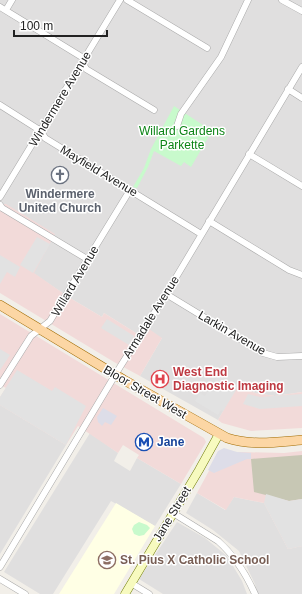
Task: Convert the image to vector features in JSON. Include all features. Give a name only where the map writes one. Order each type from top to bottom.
[{"type":"main road","name":"Bloor Street West","points":[[0,305],[115,375],[227,438],[242,442],[257,443],[302,440]]},
{"type":"main road","name":"Jane Street","points":[[124,594],[214,446],[219,434]]},
{"type":"street","points":[[12,0],[3,9],[84,61],[86,69],[154,110]]},
{"type":"street","name":"Windermere Avenue","points":[[0,197],[120,0]]},
{"type":"street","points":[[127,0],[207,48]]},
{"type":"street","points":[[177,126],[181,114],[221,57],[248,0]]},
{"type":"street","points":[[282,0],[302,11]]},
{"type":"street","name":"Armadale Avenue","points":[[0,567],[115,375],[166,294],[302,66]]},
{"type":"street","points":[[288,89],[302,98]]},
{"type":"street","name":"Mayfield Avenue","points":[[0,105],[41,131],[45,138],[201,234]]},
{"type":"street","points":[[249,154],[302,186]]},
{"type":"street","name":"Willard Avenue","points":[[0,385],[30,336],[50,321],[130,190]]},
{"type":"street","points":[[0,205],[2,208],[87,259]]},
{"type":"street","points":[[209,221],[289,270],[302,275]]},
{"type":"street","name":"Larkin Avenue","points":[[166,294],[263,353],[277,357],[302,356]]},
{"type":"street","points":[[173,513],[225,547],[244,572],[255,594]]},
{"type":"street","points":[[0,580],[25,594]]},
{"type":"street","points":[[131,583],[149,594]]},
{"type":"shaded area","points":[[0,0],[302,0],[302,392],[275,396],[255,393],[238,386],[218,420],[140,376],[162,338],[144,338],[104,313],[102,317],[33,273],[0,204]]},
{"type":"shaded area","points":[[0,204],[6,204],[55,234],[34,273],[70,298],[102,317],[104,313],[144,338],[149,329],[162,338],[140,376],[114,362],[0,293]]},
{"type":"shaded area","points":[[37,237],[50,244],[33,273],[20,265]]},
{"type":"shaded area","points":[[0,255],[20,267],[15,277],[7,272],[0,284]]},
{"type":"shaded area","points":[[0,314],[204,438],[206,442],[181,484],[137,458],[139,455],[123,445],[118,453],[78,426],[66,445],[0,405],[0,397],[6,388],[0,385]]},
{"type":"shaded area","points":[[107,319],[134,336],[129,345],[101,328]]},
{"type":"shaded area","points":[[0,349],[10,355],[0,370]]},
{"type":"shaded area","points":[[17,370],[52,391],[55,387],[86,406],[66,445],[0,405],[0,397]]},
{"type":"shaded area","points":[[218,375],[238,387],[223,411],[221,410],[218,415],[195,401],[200,393],[205,396]]},
{"type":"shaded area","points":[[238,385],[255,393],[275,396],[302,392],[302,428],[251,431],[222,423],[218,420]]},
{"type":"shaded area","points":[[248,394],[260,397],[302,394],[302,406],[260,409],[243,404]]},
{"type":"shaded area","points":[[0,405],[66,445],[0,554]]},
{"type":"shaded area","points":[[103,408],[117,416],[111,425],[105,422],[102,426],[98,422],[97,417]]},
{"type":"shaded area","points":[[90,433],[118,453],[114,461],[130,471],[137,458],[181,484],[155,526],[111,501],[53,594],[40,594],[4,572]]},
{"type":"shaded area","points":[[224,448],[237,452],[251,453],[251,459],[247,459],[214,473],[208,470],[218,451]]},
{"type":"shaded area","points":[[302,451],[302,546],[288,549],[264,503],[234,497],[226,510],[197,493],[210,469],[239,452],[284,453]]},
{"type":"shaded area","points":[[302,455],[302,499],[289,501],[254,492],[251,459]]},
{"type":"shaded area","points":[[197,493],[225,510],[234,497],[264,503],[288,549],[302,546],[302,594],[258,594],[255,584],[239,551],[213,530],[186,513]]},
{"type":"shaded area","points":[[266,494],[289,501],[302,499],[302,546],[288,549],[264,503]]},
{"type":"shaded area","name":"St. Pius X Catholic School","points":[[116,503],[155,526],[114,594],[59,594]]},
{"type":"shaded area","points":[[177,522],[205,538],[227,556],[242,581],[247,594],[163,594],[139,579]]},
{"type":"green space","name":"Willard Gardens Parkette","points":[[174,106],[212,131],[191,167],[184,162],[181,166],[154,151],[148,167],[137,188],[133,187],[144,168],[151,149]]},
{"type":"green space","points":[[139,522],[150,528],[144,535],[139,536],[134,534],[132,529],[134,525]]},
{"type":"place","name":"Windermere United Church","points":[[60,175]]},
{"type":"place","name":"West End Diagnostic Imaging","points":[[160,379]]},
{"type":"place","name":"Jane","points":[[144,442]]},
{"type":"place","name":"St. Pius X Catholic School","points":[[107,560]]}]
